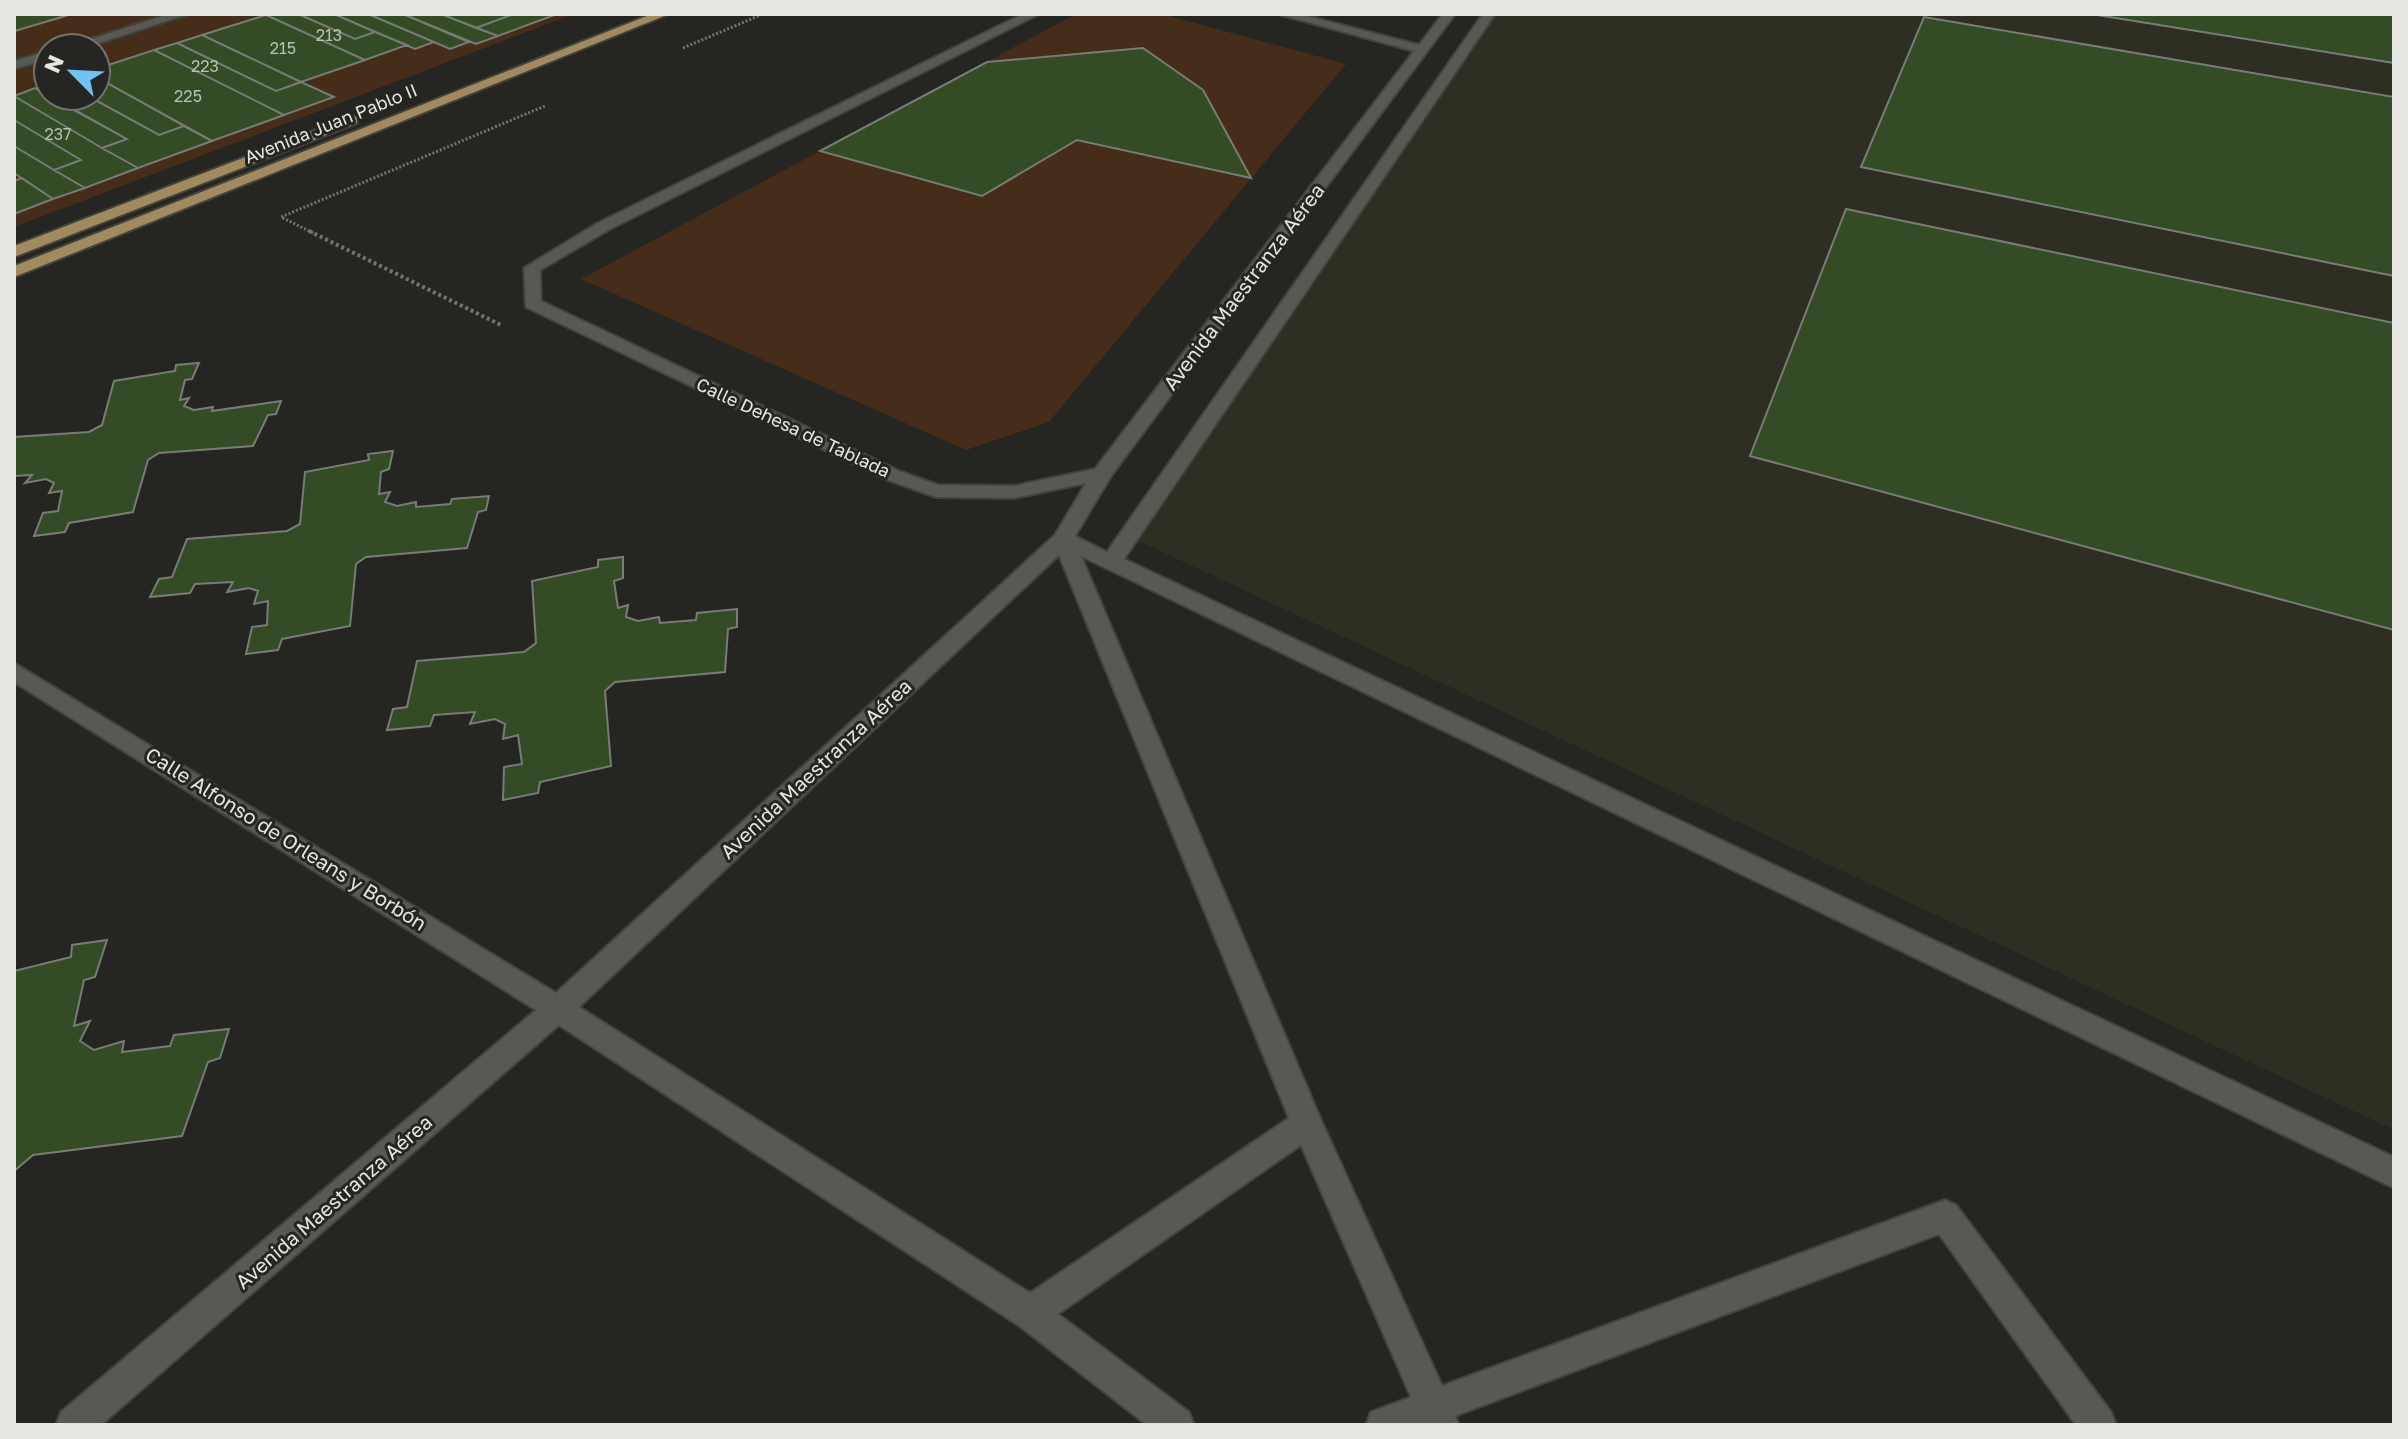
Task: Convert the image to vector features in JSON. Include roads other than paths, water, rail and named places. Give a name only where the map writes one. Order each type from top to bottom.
[{"type":"main road","points":[[459,78],[622,14]]},
{"type":"main road","name":"Avenida Juan Pablo II","points":[[14,272],[663,14]]},
{"type":"main road","name":"Avenida Juan Pablo II","points":[[14,252],[369,113]]},
{"type":"street","points":[[112,35],[182,14]]},
{"type":"street","name":"Calle Dehesa de Tablada","points":[[1033,14],[604,226],[532,268],[532,303],[892,475],[936,491],[1014,492],[1102,474]]},
{"type":"street","points":[[1284,14],[1424,50]]},
{"type":"street","name":"Avenida Maestranza Aérea","points":[[74,1425],[558,1009],[1063,539],[1102,474],[1449,14]]},
{"type":"street","points":[[1111,562],[1489,14]]},
{"type":"street","points":[[1063,539],[2394,1173]]},
{"type":"street","points":[[1063,539],[1307,1123],[1437,1416]]},
{"type":"street","name":"Calle Alfonso de Orleans y Borbón","points":[[14,671],[558,1009],[1030,1313],[1176,1425]]},
{"type":"street","points":[[1030,1313],[1307,1123]]},
{"type":"street","points":[[1384,1425],[1437,1416],[1945,1216],[2098,1425]]}]
